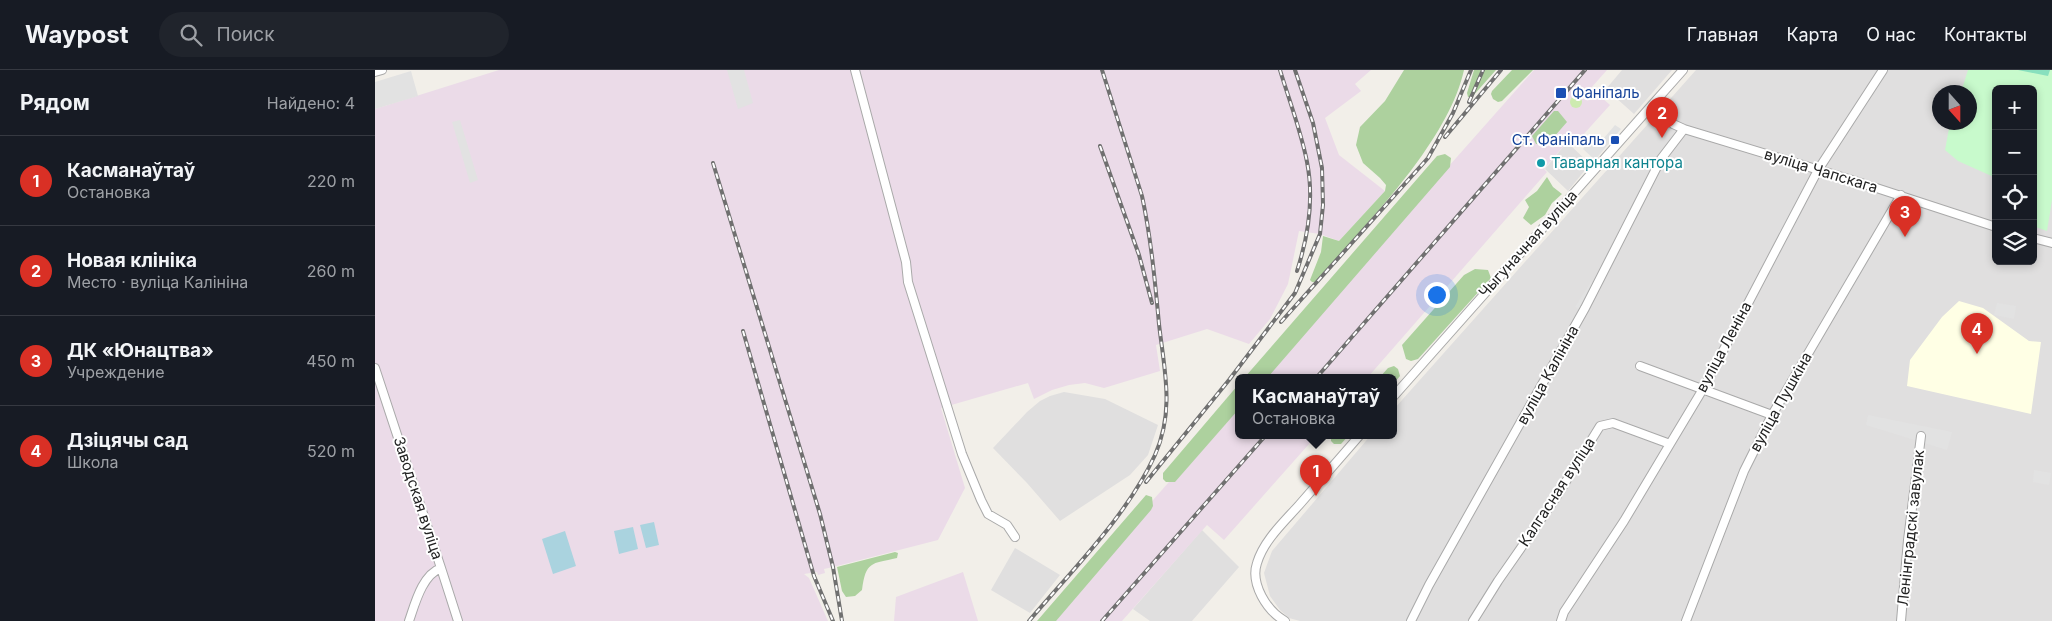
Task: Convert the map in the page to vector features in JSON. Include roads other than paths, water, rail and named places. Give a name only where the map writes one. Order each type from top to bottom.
[{"type":"street","points":[[375,72],[382,70]]},
{"type":"street","points":[[855,70],[906,262],[908,282],[962,454],[988,514],[1007,525],[1015,537]]},
{"type":"street","name":"Чыгуначная вуліца","points":[[1397,393],[1683,70]]},
{"type":"street","name":"вуліца Леніна","points":[[1561,621],[1563,612],[1624,521],[1703,389],[1818,170],[1883,70]]},
{"type":"street","name":"вуліца Чапскага","points":[[1652,106],[1673,124],[1684,129],[1901,195],[1992,226]]},
{"type":"street","name":"вуліца Калініна","points":[[1411,621],[1429,585],[1585,308],[1661,159],[1684,129]]},
{"type":"street","name":"вуліца Пушкіна","points":[[1685,621],[1744,471],[1772,415],[1901,195]]},
{"type":"street","points":[[2037,239],[2052,244]]},
{"type":"street","points":[[1640,366],[1772,415]]},
{"type":"street","name":"Заводская вуліца","points":[[375,368],[441,568],[435,570],[426,581],[409,621]]},
{"type":"street","name":"Калгасная вуліца","points":[[1473,621],[1498,581],[1557,496],[1600,426],[1613,423],[1670,444]]},
{"type":"street","name":"Ленінградскі завулак","points":[[1901,621],[1908,540],[1921,436]]},
{"type":"street","points":[[1285,621],[1271,610],[1257,586],[1256,567],[1271,537],[1357,439]]},
{"type":"street","points":[[441,568],[458,621]]},
{"type":"water","points":[[654,522],[659,545],[646,548],[640,525]]},
{"type":"water","points":[[633,527],[638,549],[619,554],[614,531]]},
{"type":"water","points":[[565,531],[576,566],[553,574],[542,539]]},
{"type":"railway","points":[[1029,621],[1098,542],[1130,500],[1155,455],[1165,422],[1165,373],[1145,212],[1142,196],[1102,70]]},
{"type":"railway","points":[[1280,70],[1302,139],[1309,175],[1309,217],[1297,271]]},
{"type":"railway","points":[[1146,482],[1229,380],[1295,293],[1320,234],[1323,205],[1322,168],[1313,123],[1295,70]]},
{"type":"railway","points":[[1281,322],[1428,158],[1453,113],[1471,70]]},
{"type":"railway","points":[[1469,102],[1483,70]]},
{"type":"railway","points":[[1445,137],[1501,70]]},
{"type":"railway","points":[[1320,374],[1585,70]]},
{"type":"railway","points":[[1100,146],[1139,255],[1152,303]]},
{"type":"railway","points":[[713,163],[820,514],[833,567],[842,621]]},
{"type":"railway","points":[[743,331],[814,576],[833,621]]},
{"type":"railway","points":[[1102,621],[1262,439]]},
{"type":"place","name":"Фаніпаль","points":[[1561,93]]},
{"type":"place","name":"Новая клініка","points":[[1662,138]]},
{"type":"place","name":"Ст. Фаніпаль","points":[[1615,140]]},
{"type":"place","name":"Таварная кантора","points":[[1541,163]]},
{"type":"place","name":"ДК «Юнацтва»","points":[[1905,237]]},
{"type":"place","name":"Дзіцячы сад","points":[[1977,354]]},
{"type":"place","name":"Касманаўтаў","points":[[1316,496]]}]
